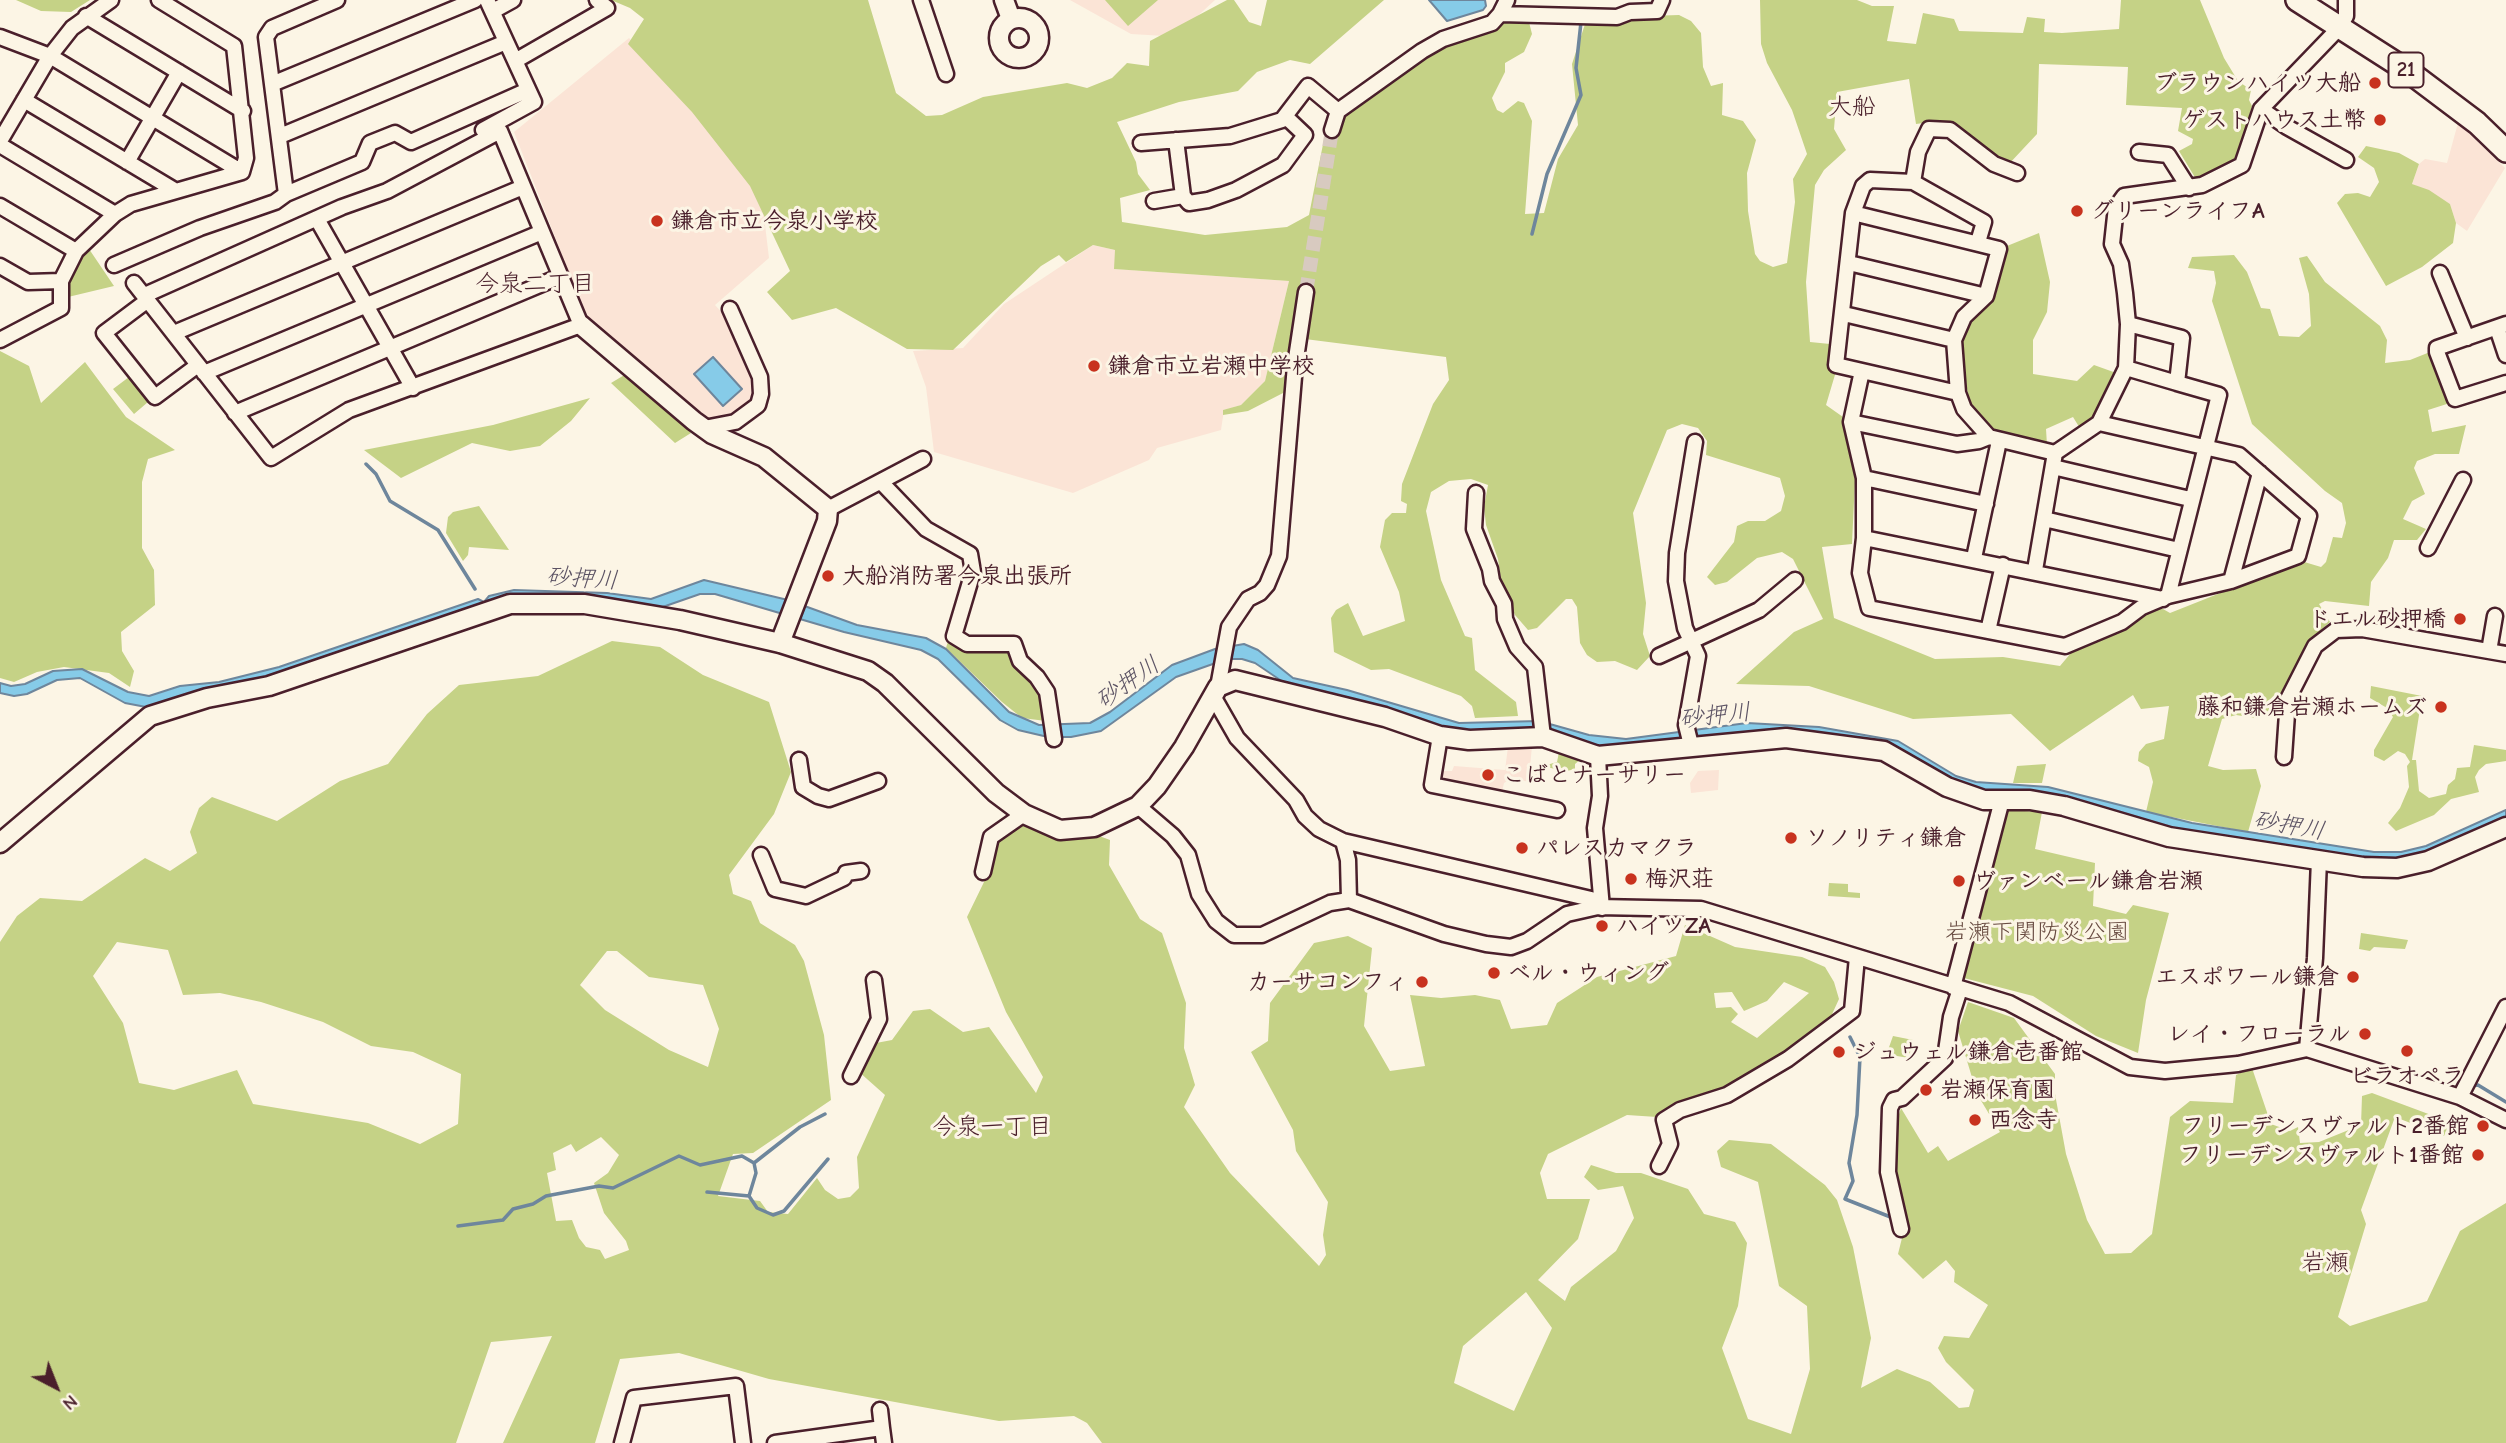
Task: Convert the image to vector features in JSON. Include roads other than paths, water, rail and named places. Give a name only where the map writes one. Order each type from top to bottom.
[{"type":"main road","name":"21","points":[[2297,0],[2408,71],[2503,144]]},
{"type":"street","points":[[111,0],[72,28],[50,56],[0,143],[116,214]]},
{"type":"street","points":[[159,0],[234,46],[246,158],[242,172]]},
{"type":"street","points":[[286,194],[266,37],[272,27],[337,0]]},
{"type":"street","points":[[272,84],[475,0]]},
{"type":"street","points":[[513,0],[490,6],[534,102],[342,207],[147,298],[104,333],[155,397],[201,369],[366,305],[542,232]]},
{"type":"street","points":[[515,61],[607,8],[597,0]]},
{"type":"street","points":[[921,0],[946,74]]},
{"type":"street","points":[[1004,0],[1011,19]]},
{"type":"street","points":[[1332,130],[1338,111],[1443,39],[1492,23],[1500,15],[1507,0]]},
{"type":"street","points":[[1500,15],[1617,17],[1630,12],[1657,11],[1662,0]]},
{"type":"street","points":[[2035,570],[2054,460],[2099,423],[2126,368],[2128,324],[2121,264],[2112,244],[2116,206],[2124,196],[2202,185],[2242,165],[2261,108],[2339,28],[2346,16],[2346,0]]},
{"type":"street","points":[[86,16],[243,111]]},
{"type":"street","points":[[1,38],[50,56],[242,172]]},
{"type":"street","points":[[280,136],[506,42]]},
{"type":"street","points":[[127,162],[179,72]]},
{"type":"street","points":[[1141,143],[1230,136],[1285,116],[1308,86],[1338,111]]},
{"type":"street","points":[[114,265],[200,228],[275,202],[286,194],[362,162],[370,143],[395,133],[411,142],[528,90]]},
{"type":"street","points":[[24,100],[176,191]]},
{"type":"street","points":[[2261,108],[2287,127],[2346,160]]},
{"type":"street","points":[[1176,140],[1183,196],[1189,203],[1208,200],[1236,190],[1283,165],[1305,135],[1285,116]]},
{"type":"street","points":[[1913,182],[1918,152],[1929,129],[1950,130],[1994,164],[2017,173]]},
{"type":"street","points":[[342,207],[387,191],[500,131],[581,325],[704,428],[764,457],[829,500]]},
{"type":"street","points":[[2139,152],[2168,155],[2189,188]]},
{"type":"street","points":[[0,340],[61,308],[61,281],[76,251],[116,214],[131,204],[242,172]]},
{"type":"street","points":[[1958,393],[1835,363],[1844,314],[1853,213],[1863,186],[1870,180],[1913,182],[1984,222],[1978,242]]},
{"type":"street","points":[[174,333],[523,187]]},
{"type":"street","points":[[1154,201],[1183,196]]},
{"type":"street","points":[[0,206],[76,251]]},
{"type":"street","points":[[1853,213],[1999,249],[1986,296],[1964,317],[1954,340],[1958,393],[1964,408],[1994,439],[2054,460],[2190,499]]},
{"type":"street","points":[[317,219],[413,388]]},
{"type":"street","points":[[1849,263],[1986,296]]},
{"type":"street","points":[[0,266],[28,282],[61,281]]},
{"type":"street","points":[[2440,273],[2467,338]]},
{"type":"street","points":[[235,413],[561,276]]},
{"type":"street","points":[[134,283],[271,458],[349,410],[581,325]]},
{"type":"street","points":[[0,843],[150,716],[207,698],[269,686],[510,604],[585,604],[680,620],[780,643],[868,671],[885,683],[996,793],[1024,814],[1051,828],[1081,830],[1115,819],[1138,806],[1157,786],[1184,747],[1216,691],[1223,647],[1230,627],[1248,599],[1260,593],[1267,584],[1279,556],[1296,365],[1306,292]]},
{"type":"street","points":[[704,428],[735,422],[758,405],[761,394],[761,377],[730,309]]},
{"type":"street","points":[[1844,314],[1954,340]]},
{"type":"street","points":[[2128,324],[2182,338],[2177,383]]},
{"type":"street","points":[[2506,355],[2502,326],[2437,348],[2455,399],[2506,383]]},
{"type":"street","points":[[2126,368],[2218,395],[2165,598]]},
{"type":"street","points":[[1862,371],[1851,422],[1864,478],[1864,538],[1860,573],[1868,608],[2065,646],[2122,622],[2142,607],[2165,598],[2231,581],[2298,556],[2308,529],[2309,516],[2239,455],[2099,423]]},
{"type":"street","points":[[1851,422],[1957,444],[1994,439]]},
{"type":"street","points":[[1974,558],[1986,504],[1994,439]]},
{"type":"street","points":[[1691,743],[1686,727],[1698,656],[1685,628],[1676,580],[1677,553],[1695,442]]},
{"type":"street","points":[[829,500],[882,483],[923,459]]},
{"type":"street","points":[[2231,581],[2260,473]]},
{"type":"street","points":[[1864,478],[1986,504]]},
{"type":"street","points":[[2428,548],[2463,480]]},
{"type":"street","points":[[882,483],[926,529],[952,541],[970,554],[973,572],[954,636],[967,644],[1014,644],[1020,661],[1037,677],[1047,692],[1054,739]]},
{"type":"street","points":[[1476,493],[1474,529],[1492,580],[1504,604],[1505,620],[1517,647],[1535,667],[1543,718],[1542,736]]},
{"type":"street","points":[[780,643],[827,521],[829,500]]},
{"type":"street","points":[[2044,519],[2179,550]]},
{"type":"street","points":[[1864,538],[2165,598]]},
{"type":"street","points":[[1988,631],[2004,565]]},
{"type":"street","points":[[1659,656],[1694,643],[1759,610],[1795,580]]},
{"type":"street","points":[[2489,651],[2495,616]]},
{"type":"street","points":[[2284,757],[2288,699],[2311,654],[2336,630],[2362,629],[2506,654]]},
{"type":"street","points":[[1216,691],[1235,680],[1385,717],[1440,736],[1469,740],[1542,736],[1598,756],[1691,743],[1786,738],[1884,751],[1947,787],[1984,800],[2030,800],[2064,806],[2169,837],[2363,867],[2397,868],[2428,861],[2506,827]]},
{"type":"street","points":[[1216,691],[1237,738],[1296,800],[1305,816],[1319,829],[1343,841],[1591,899],[1600,908]]},
{"type":"street","points":[[1440,736],[1432,785],[1558,810]]},
{"type":"street","points":[[1598,756],[1600,796],[1595,828],[1600,908]]},
{"type":"street","points":[[799,760],[803,787],[829,799],[878,781]]},
{"type":"street","points":[[1901,1229],[1888,1172],[1890,1108],[1894,1100],[1902,1098],[1945,1058],[1957,988],[2002,800]]},
{"type":"street","points":[[1138,806],[1174,836],[1188,855],[1199,894],[1216,921],[1234,935],[1262,935],[1330,903],[1349,900],[1444,934],[1511,947],[1527,941],[1567,914],[1600,908],[1664,906],[1701,909],[2009,1003],[2130,1067],[2165,1071],[2238,1064],[2307,1049],[2460,1097],[2506,1120]]},
{"type":"street","points":[[983,872],[991,837],[1024,814]]},
{"type":"street","points":[[1343,841],[1350,879],[1349,900]]},
{"type":"street","points":[[761,855],[775,889],[806,896],[844,878],[846,873],[861,871]]},
{"type":"street","points":[[2307,1049],[2315,958],[2319,860]]},
{"type":"street","points":[[1659,1166],[1670,1144],[1664,1120],[1680,1110],[1737,1089],[1787,1059],[1852,1011],[1857,957]]},
{"type":"street","points":[[851,1076],[879,1019],[874,980]]},
{"type":"street","points":[[2460,1097],[2506,1007]]},
{"type":"street","points":[[622,1443],[634,1398],[736,1386],[743,1443]]},
{"type":"street","points":[[880,1410],[884,1443]]},
{"type":"street","points":[[775,1443],[882,1428]]},
{"type":"water","points":[[1429,0],[1485,0],[1486,6],[1483,10],[1447,21]]},
{"type":"water","points":[[713,357],[742,389],[723,406],[694,374]]},
{"type":"water","name":"砂押川","points":[[704,580],[788,600],[857,625],[926,638],[946,649],[1009,712],[1039,725],[1090,723],[1110,712],[1172,665],[1215,649],[1244,644],[1258,650],[1293,678],[1347,690],[1459,723],[1539,721],[1589,735],[1626,739],[1747,723],[1819,727],[1898,741],[1956,776],[1976,782],[2048,787],[2192,823],[2374,852],[2401,852],[2426,846],[2506,810],[2506,821],[2406,861],[2373,862],[2166,829],[1974,793],[1912,759],[1818,737],[1615,750],[1457,733],[1292,688],[1255,663],[1242,659],[1227,659],[1176,677],[1101,731],[1071,737],[1048,737],[1018,730],[1000,720],[938,659],[921,650],[844,632],[715,594],[700,594],[654,610],[516,600],[272,679],[146,707],[125,703],[80,678],[57,680],[27,694],[14,696],[0,693],[0,683],[11,686],[25,684],[53,671],[82,669],[128,692],[149,696],[180,686],[219,682],[279,667],[478,599],[484,602],[489,596],[514,590],[607,593],[651,599]]},
{"type":"waterway","points":[[1532,234],[1547,174],[1581,95],[1576,68],[1581,22]]},
{"type":"waterway","points":[[366,464],[376,474],[390,501],[438,530],[475,589]]},
{"type":"waterway","points":[[1850,1037],[1860,1057],[1857,1115],[1849,1163],[1853,1181],[1845,1199],[1893,1218]]},
{"type":"waterway","points":[[2471,1086],[2478,1085],[2506,1102]]},
{"type":"waterway","points":[[754,1163],[800,1127],[825,1114]]},
{"type":"waterway","points":[[458,1226],[503,1220],[513,1209],[533,1204],[546,1196],[599,1186],[613,1188],[679,1156],[700,1165],[742,1156],[754,1163]]},
{"type":"waterway","points":[[754,1163],[756,1173],[749,1196],[757,1208],[773,1215],[784,1211],[828,1159]]},
{"type":"waterway","points":[[707,1192],[749,1196]]},
{"type":"tunnel","points":[[1306,292],[1332,130]]},
{"type":"place","name":"ブラウンハイツ大船","points":[[2375,83]]},
{"type":"place","name":"ゲストハウス土幣","points":[[2380,120]]},
{"type":"place","name":"グリーンライフA","points":[[2077,211]]},
{"type":"place","name":"鎌倉市立今泉小学校","points":[[657,221]]},
{"type":"place","name":"鎌倉市立岩瀬中学校","points":[[1094,366]]},
{"type":"place","name":"大船消防署今泉出張所","points":[[828,576]]},
{"type":"place","name":"ドエル砂押橋","points":[[2460,619]]},
{"type":"place","name":"藤和鎌倉岩瀬ホームズ","points":[[2441,707]]},
{"type":"place","name":"こばとナーサリー","points":[[1488,775]]},
{"type":"place","name":"ソノリティ鎌倉","points":[[1791,838]]},
{"type":"place","name":"パレスカマクラ","points":[[1522,848]]},
{"type":"place","name":"梅沢荘","points":[[1631,879]]},
{"type":"place","name":"ヴァンベール鎌倉岩瀬","points":[[1959,881]]},
{"type":"place","name":"ハイツZA","points":[[1602,926]]},
{"type":"place","name":"ベル・ウィング","points":[[1494,973]]},
{"type":"place","name":"エスポワール鎌倉","points":[[2353,977]]},
{"type":"place","name":"カーサコンフィ","points":[[1422,982]]},
{"type":"place","name":"レイ・フローラル","points":[[2365,1034]]},
{"type":"place","name":"ビラオペラ","points":[[2407,1051]]},
{"type":"place","name":"ジュウェル鎌倉壱番館","points":[[1839,1052]]},
{"type":"place","name":"岩瀬保育園","points":[[1926,1090]]},
{"type":"place","name":"西念寺","points":[[1975,1120]]},
{"type":"place","name":"フリーデンスヴァルト2番館","points":[[2483,1126]]},
{"type":"place","name":"フリーデンスヴァルト1番館","points":[[2478,1155]]},
{"type":"district","name":"大船","points":[[1852,107]]},
{"type":"district","name":"今泉二丁目","points":[[535,284]]},
{"type":"district","name":"今泉一丁目","points":[[992,1127]]},
{"type":"district","name":"岩瀬","points":[[2325,1263]]},
{"type":"park label","name":"岩瀬下関防災公園","points":[[2037,932]]}]
